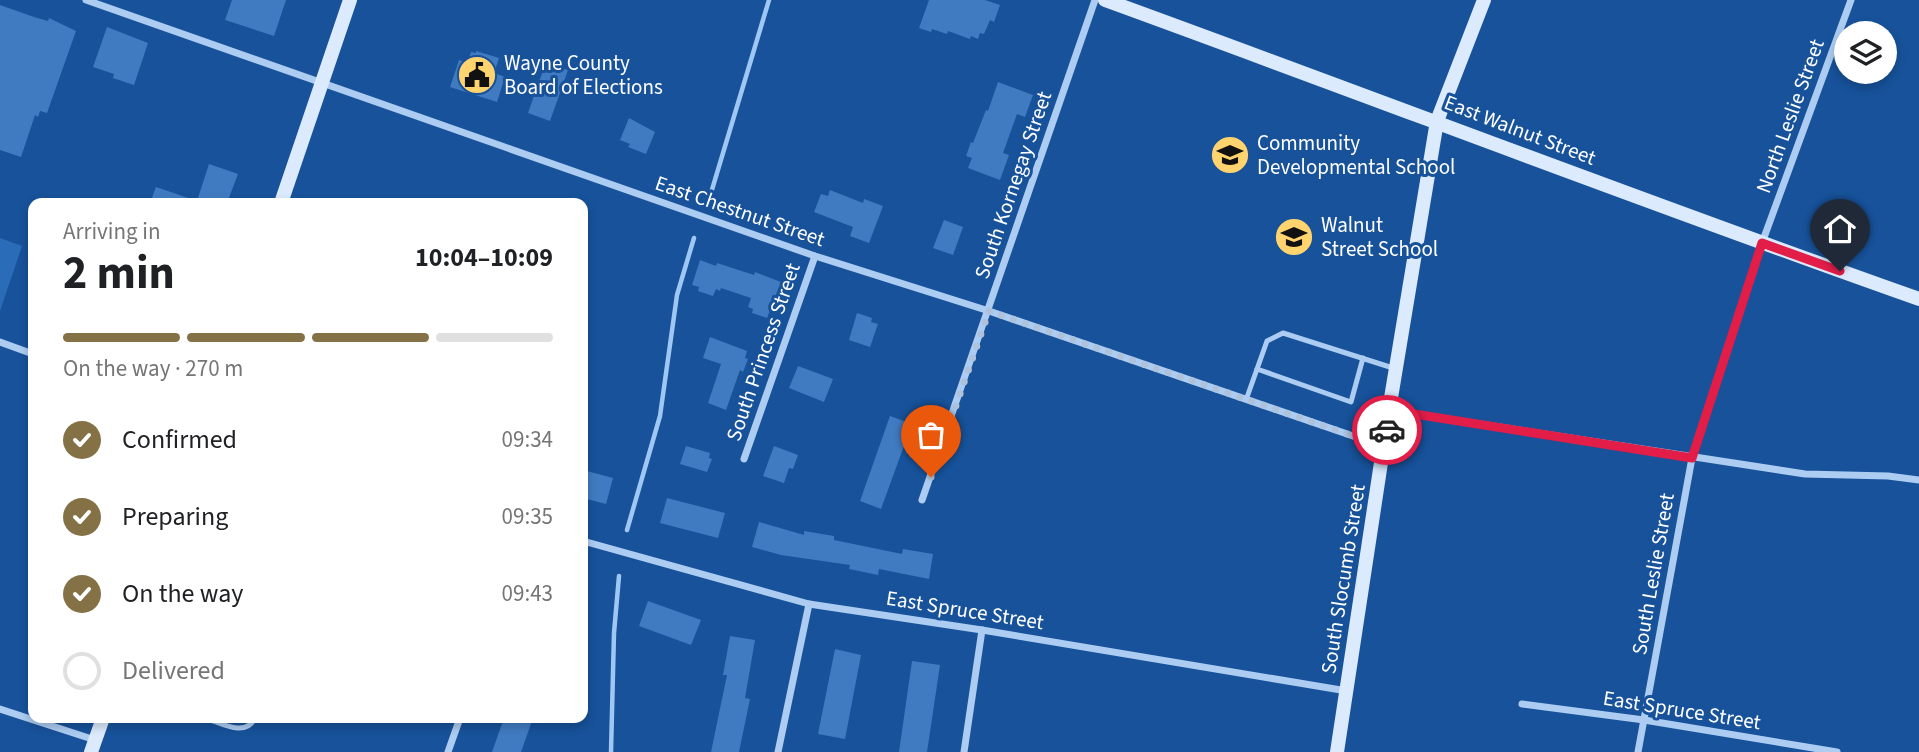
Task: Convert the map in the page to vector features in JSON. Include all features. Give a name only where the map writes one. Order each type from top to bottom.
[{"type":"street","name":"East Chestnut Street","points":[[87,0],[815,256],[989,311],[1385,447]]},
{"type":"street","points":[[283,198],[350,0]]},
{"type":"street","name":"South Kornegay Street","points":[[922,500],[1095,0]]},
{"type":"street","name":"East Walnut Street","points":[[1105,0],[1919,299]]},
{"type":"street","name":"South Slocumb Street","points":[[1337,752],[1389,410],[1437,121],[1484,0]]},
{"type":"street","name":"North Leslie Street","points":[[1762,243],[1850,0]]},
{"type":"street","name":"South Leslie Street","points":[[1638,752],[1692,458],[1762,243]]},
{"type":"street","name":"South Princess Street","points":[[744,459],[815,256]]},
{"type":"street","points":[[0,342],[28,352]]},
{"type":"street","points":[[1389,410],[1805,474],[1888,476],[1919,480]]},
{"type":"street","name":"East Spruce Street","points":[[588,542],[809,604],[1347,691]]},
{"type":"street","points":[[778,752],[809,604]]},
{"type":"street","points":[[964,752],[982,630]]},
{"type":"street","name":"East Spruce Street","points":[[1522,704],[1644,720],[1837,752]]},
{"type":"street","points":[[0,709],[28,720]]},
{"type":"street","points":[[35,723],[93,746],[101,723]]},
{"type":"street","points":[[448,752],[458,723]]},
{"type":"lane","points":[[1246,400],[1267,341],[1283,333],[1396,369]]},
{"type":"lane","points":[[1257,369],[1351,402],[1363,358]]},
{"type":"lane","points":[[220,723],[244,729],[253,723]]},
{"type":"shaded area","points":[[0,238],[22,246],[0,311]]},
{"type":"building","points":[[232,0],[286,0],[274,36],[225,20]]},
{"type":"building","points":[[929,0],[985,0],[1000,5],[994,22],[990,20],[984,34],[980,33],[978,39],[971,36],[970,39],[948,31],[947,34],[919,28]]},
{"type":"building","points":[[0,5],[48,21],[49,18],[76,31],[47,113],[40,111],[38,117],[35,115],[21,157],[0,150]]},
{"type":"building","points":[[107,27],[148,43],[134,85],[93,67]]},
{"type":"building","name":"Wayne County Board of Elections","points":[[471,52],[499,58],[494,73],[505,77],[497,102],[450,87],[459,60],[467,63]]},
{"type":"building","points":[[546,62],[568,70],[550,121],[528,113]]},
{"type":"building","points":[[998,82],[1033,95],[1025,117],[1017,114],[1003,153],[1009,155],[1000,180],[968,168],[972,158],[966,156],[986,110],[988,111]]},
{"type":"building","points":[[629,118],[655,132],[646,154],[628,147],[630,144],[620,140]]},
{"type":"building","points":[[209,164],[238,174],[229,198],[198,198]]},
{"type":"building","points":[[156,187],[188,198],[152,198]]},
{"type":"building","points":[[830,190],[863,203],[864,199],[883,206],[869,243],[850,236],[853,227],[814,212],[821,194],[828,196]]},
{"type":"building","points":[[944,220],[963,227],[953,255],[933,248]]},
{"type":"building","points":[[700,260],[754,275],[755,272],[781,282],[767,318],[752,313],[753,309],[748,307],[751,298],[721,288],[720,291],[716,289],[713,296],[698,291],[699,287],[692,285]]},
{"type":"building","points":[[857,313],[872,318],[871,322],[878,324],[870,347],[849,340]]},
{"type":"building","points":[[710,337],[747,351],[745,358],[748,359],[743,372],[740,370],[726,410],[708,403],[721,364],[703,358]]},
{"type":"building","points":[[798,366],[833,379],[824,402],[789,388]]},
{"type":"building","points":[[890,416],[912,424],[881,509],[860,501]]},
{"type":"building","points":[[686,446],[710,453],[709,458],[712,459],[707,472],[680,464]]},
{"type":"building","points":[[774,446],[798,455],[793,469],[789,468],[784,483],[763,476]]},
{"type":"building","points":[[588,471],[613,478],[606,504],[588,499]]},
{"type":"building","points":[[667,498],[725,513],[718,538],[660,523]]},
{"type":"building","points":[[759,522],[804,535],[804,531],[834,536],[834,540],[902,554],[903,549],[933,554],[929,579],[879,569],[878,575],[849,569],[850,565],[781,555],[752,547]]},
{"type":"building","points":[[648,601],[701,620],[691,645],[639,626]]},
{"type":"building","points":[[730,636],[755,640],[745,698],[750,699],[739,752],[711,752],[727,675],[723,675]]},
{"type":"building","points":[[835,649],[861,655],[845,739],[818,734]]},
{"type":"building","points":[[912,661],[940,665],[927,752],[899,752]]},
{"type":"building","points":[[502,723],[531,723],[521,752],[492,752]]},
{"type":"waterway","points":[[711,193],[769,0]]},
{"type":"waterway","points":[[627,530],[660,416],[677,295],[694,238]]},
{"type":"waterway","points":[[611,752],[614,633],[619,576]]},
{"type":"way so far","points":[[931,477],[989,311],[1385,447],[1387,430]]},
{"type":"place","name":"Wayne County Board of Elections","points":[[477,75]]},
{"type":"place","name":"Community Developmental School","points":[[1230,155]]},
{"type":"place","name":"Walnut Street School","points":[[1294,237]]},
{"type":"route","points":[[1387,430],[1389,410],[1692,458],[1762,243],[1840,271]]}]
